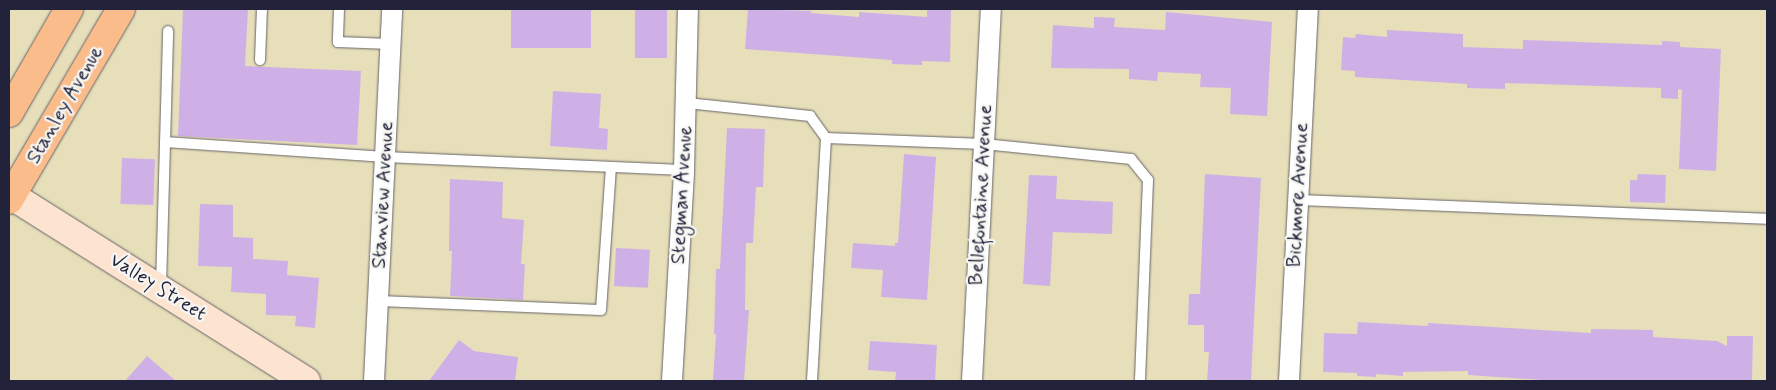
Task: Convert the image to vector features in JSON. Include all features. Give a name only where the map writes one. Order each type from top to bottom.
[{"type":"main road","points":[[9,113],[69,9]]},
{"type":"main road","name":"Stanley Avenue","points":[[10,197],[121,9]]},
{"type":"street","name":"Stanview Avenue","points":[[374,381],[392,9]]},
{"type":"street","name":"Stegman Avenue","points":[[672,381],[687,103],[688,9]]},
{"type":"street","name":"Bellefontaine Avenue","points":[[972,381],[991,9]]},
{"type":"street","name":"Bickmore Avenue","points":[[1289,381],[1308,9]]},
{"type":"street","name":"Valley Street","points":[[10,197],[161,289],[306,381]]},
{"type":"lane","points":[[260,60],[262,9]]},
{"type":"lane","points":[[339,9],[338,42],[390,44]]},
{"type":"lane","points":[[161,289],[168,31]]},
{"type":"lane","points":[[687,103],[810,116],[826,138],[812,381]]},
{"type":"lane","points":[[826,138],[984,144],[1132,159],[1148,180],[1140,381]]},
{"type":"lane","points":[[165,142],[385,157],[684,170]]},
{"type":"lane","points":[[378,301],[600,310],[611,167]]},
{"type":"lane","points":[[1298,200],[1767,219]]},
{"type":"building","points":[[183,9],[248,9],[245,66],[361,71],[357,145],[178,136]]},
{"type":"building","points":[[511,9],[591,9],[591,48],[511,48]]},
{"type":"building","points":[[635,9],[667,9],[667,58],[635,58]]},
{"type":"building","points":[[748,9],[811,11],[811,13],[859,17],[859,12],[927,17],[927,9],[951,9],[950,62],[922,61],[922,65],[892,64],[892,60],[745,49]]},
{"type":"building","points":[[1166,12],[1272,22],[1267,116],[1230,114],[1231,88],[1200,87],[1201,74],[1158,72],[1157,81],[1129,79],[1129,69],[1051,68],[1053,25],[1094,28],[1094,17],[1115,18],[1114,27],[1165,30]]},
{"type":"building","points":[[1387,30],[1463,34],[1463,47],[1523,49],[1523,40],[1662,45],[1662,41],[1680,42],[1680,47],[1721,49],[1716,171],[1679,169],[1682,90],[1678,89],[1678,99],[1661,98],[1661,88],[1505,83],[1505,89],[1467,88],[1467,84],[1355,77],[1355,71],[1341,70],[1343,37],[1355,38],[1356,34],[1387,37]]},
{"type":"building","points":[[553,91],[601,94],[599,128],[608,129],[607,150],[550,146]]},
{"type":"building","points":[[727,128],[765,129],[763,187],[756,187],[753,243],[746,243],[745,310],[749,310],[744,381],[713,381],[716,334],[714,334],[716,269],[720,269]]},
{"type":"building","points":[[904,154],[936,157],[927,300],[881,297],[883,270],[851,268],[853,243],[895,246],[895,243],[898,243]]},
{"type":"building","points":[[122,158],[155,159],[153,205],[120,204]]},
{"type":"building","points":[[1205,174],[1261,178],[1251,381],[1207,381],[1209,352],[1204,352],[1204,325],[1188,325],[1189,294],[1200,294]]},
{"type":"building","points":[[1638,174],[1666,175],[1665,203],[1630,202],[1630,180],[1637,180]]},
{"type":"building","points":[[1029,175],[1057,176],[1056,199],[1113,202],[1112,234],[1053,232],[1050,286],[1023,284]]},
{"type":"building","points":[[450,179],[503,182],[502,218],[524,220],[521,264],[525,264],[523,300],[450,296],[452,251],[449,251]]},
{"type":"building","points":[[200,204],[233,205],[233,237],[253,238],[253,259],[288,261],[287,275],[319,278],[315,328],[295,326],[296,316],[266,315],[266,294],[231,292],[232,267],[198,266]]},
{"type":"building","points":[[616,248],[650,250],[648,288],[614,286]]},
{"type":"building","points":[[1358,322],[1428,326],[1428,323],[1591,333],[1591,329],[1653,330],[1653,337],[1717,341],[1727,346],[1727,336],[1753,336],[1752,381],[1557,381],[1468,375],[1468,371],[1403,372],[1403,376],[1376,374],[1376,377],[1357,376],[1357,373],[1323,372],[1324,333],[1357,334]]},
{"type":"building","points":[[459,340],[474,351],[518,357],[515,381],[429,381]]},
{"type":"building","points":[[870,341],[937,345],[935,381],[895,381],[896,372],[868,370]]},
{"type":"building","points":[[147,356],[176,381],[125,381]]}]
